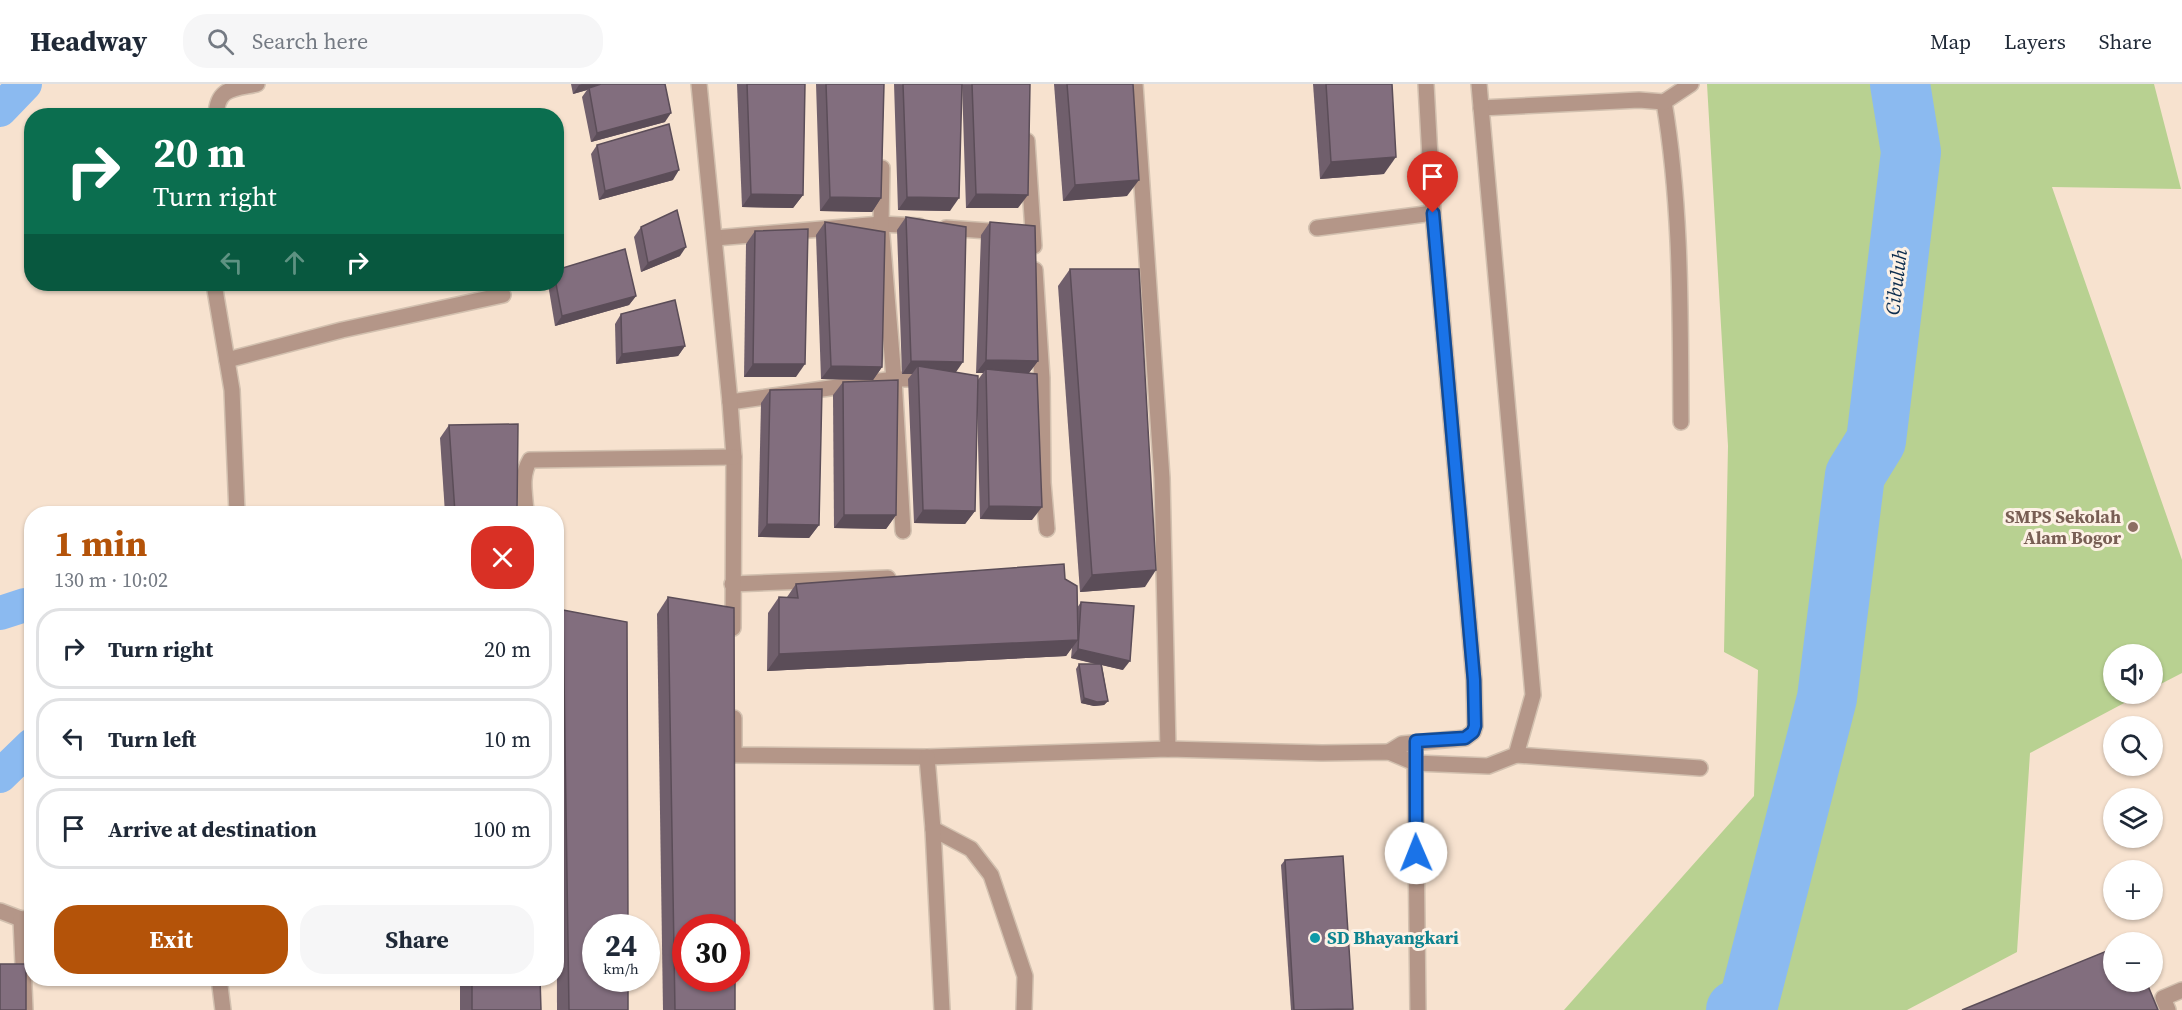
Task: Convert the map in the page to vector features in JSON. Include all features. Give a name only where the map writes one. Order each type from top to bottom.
[{"type":"street","points":[[216,108],[219,98],[226,91],[257,84]]},
{"type":"street","points":[[699,84],[734,457],[733,641]]},
{"type":"street","points":[[1135,84],[1162,478],[1168,749]]},
{"type":"street","points":[[1389,752],[1402,744],[1416,741],[1465,738],[1473,732],[1475,726],[1474,680],[1433,213],[1426,84]]},
{"type":"street","points":[[1479,84],[1533,695],[1516,755]]},
{"type":"street","points":[[1481,108],[1639,100],[1664,102],[1691,84]]},
{"type":"street","points":[[1664,102],[1674,166],[1679,227],[1681,422]]},
{"type":"street","points":[[1026,130],[1033,234],[1036,378],[1047,529]]},
{"type":"street","points":[[882,154],[881,224],[894,379],[903,531]]},
{"type":"street","points":[[1317,228],[1433,213]]},
{"type":"street","points":[[715,238],[881,224],[1033,234]]},
{"type":"street","points":[[215,291],[232,390],[237,506]]},
{"type":"street","points":[[227,360],[342,330],[503,295]]},
{"type":"street","points":[[730,402],[894,379],[939,379]]},
{"type":"street","points":[[526,506],[523,476],[530,460],[734,457]]},
{"type":"street","points":[[732,584],[902,577]]},
{"type":"street","points":[[734,698],[734,755],[927,757],[1168,749],[1322,753],[1389,752],[1415,763],[1488,766],[1516,755],[1700,768]]},
{"type":"street","points":[[1416,741],[1418,1010]]},
{"type":"street","points":[[927,757],[942,1010]]},
{"type":"street","points":[[933,829],[971,849],[991,875],[1025,976],[1024,1010]]},
{"type":"street","points":[[0,911],[24,918]]},
{"type":"street","points":[[25,986],[25,1010]]},
{"type":"street","points":[[220,986],[223,1010]]},
{"type":"street","points":[[2168,1010],[2163,998],[2182,990]]},
{"type":"green space","points":[[1707,84],[2154,84],[2181,189],[2052,187],[2182,560],[2182,673],[2163,683],[2163,644],[2103,644],[2103,704],[2122,704],[2030,753],[2017,952],[1907,1010],[1564,1010],[1754,796],[1758,670],[1724,652],[1728,446]]},
{"type":"building","points":[[601,84],[665,84],[671,113],[597,133],[589,88]]},
{"type":"building","points":[[747,84],[805,84],[803,195],[751,194]]},
{"type":"building","points":[[826,84],[884,84],[881,198],[830,197]]},
{"type":"building","points":[[903,84],[962,84],[959,198],[907,197]]},
{"type":"building","points":[[972,84],[1030,84],[1028,195],[976,194]]},
{"type":"building","points":[[1067,84],[1133,84],[1139,180],[1075,185]]},
{"type":"building","points":[[1326,84],[1392,84],[1396,157],[1331,162]]},
{"type":"building","points":[[669,124],[679,170],[605,191],[597,145]]},
{"type":"building","points":[[677,210],[686,247],[648,263],[641,227]]},
{"type":"building","points":[[906,217],[966,227],[963,362],[911,361]]},
{"type":"building","points":[[825,222],[885,232],[882,367],[831,366]]},
{"type":"building","points":[[990,222],[1035,226],[1038,361],[986,360]]},
{"type":"building","points":[[808,229],[805,364],[753,364],[755,231]]},
{"type":"building","points":[[625,249],[636,296],[562,316],[557,291],[564,291],[564,268]]},
{"type":"building","points":[[1070,269],[1139,269],[1156,570],[1092,575]]},
{"type":"building","points":[[675,300],[685,346],[622,354],[621,314]]},
{"type":"building","points":[[918,366],[978,376],[975,511],[923,510]]},
{"type":"building","points":[[986,369],[1037,374],[1042,507],[989,506]]},
{"type":"building","points":[[898,380],[896,515],[844,515],[843,382]]},
{"type":"building","points":[[822,389],[819,525],[767,524],[770,390]]},
{"type":"building","points":[[518,424],[517,506],[455,506],[449,425]]},
{"type":"building","points":[[1064,564],[1065,579],[1077,586],[1078,640],[779,654],[779,597],[798,598],[796,584]]},
{"type":"building","points":[[668,597],[734,608],[735,914],[673,914]]},
{"type":"building","points":[[1081,602],[1134,606],[1130,661],[1078,649]]},
{"type":"building","points":[[564,610],[627,622],[628,914],[582,914],[582,992],[628,992],[628,1010],[569,1010]]},
{"type":"building","points":[[1079,664],[1101,664],[1108,701],[1097,702],[1084,698]]},
{"type":"building","name":"SD Bhayangkari","points":[[1343,856],[1353,1009],[1294,1010],[1285,860]]},
{"type":"building","points":[[2103,952],[2103,992],[2151,992],[2158,1010],[1962,1010]]},
{"type":"building","points":[[0,964],[24,964],[26,1010],[0,1010]]},
{"type":"building","points":[[472,986],[540,986],[541,1010],[472,1010]]},
{"type":"building","points":[[675,992],[735,992],[735,1010],[675,1010]]},
{"type":"waterway","points":[[0,110],[25,84]]},
{"type":"waterway","name":"Cibuluh","points":[[1736,1010],[1748,1005],[1827,698],[1855,475],[1876,441],[1911,152],[1900,84]]},
{"type":"waterway","points":[[0,613],[24,605]]},
{"type":"waterway","points":[[0,776],[24,753]]},
{"type":"place","name":"SMPS Sekolah Alam Bogor","points":[[2133,527]]},
{"type":"place","name":"SD Bhayangkari","points":[[1315,938]]},
{"type":"route","points":[[1416,853],[1416,741],[1465,738],[1470,736],[1475,726],[1474,680],[1433,213]]}]
